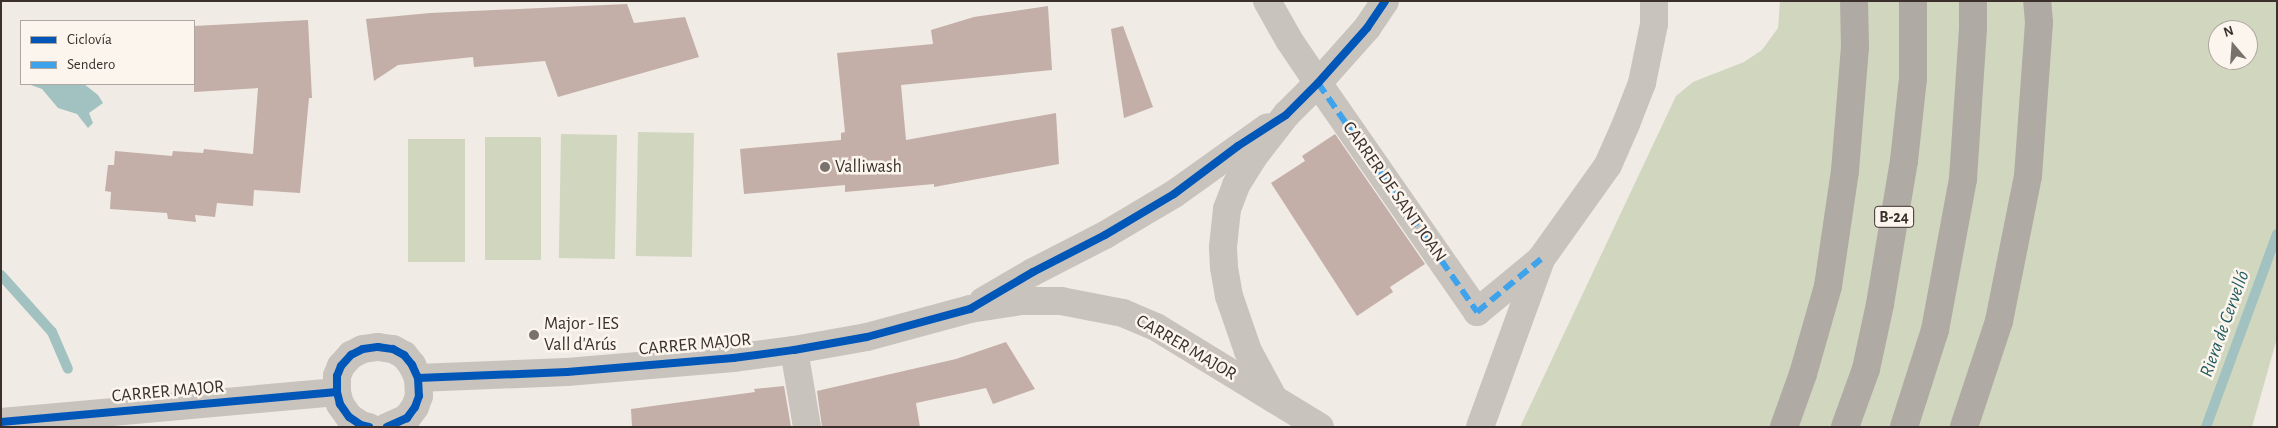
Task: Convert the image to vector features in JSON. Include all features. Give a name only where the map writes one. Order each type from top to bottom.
[{"type":"highway","points":[[1784,427],[1803,374],[1828,286],[1845,171],[1855,47],[1854,1]]},
{"type":"highway","name":"B-24","points":[[1845,427],[1866,369],[1880,304],[1897,199],[1913,78],[1914,1]]},
{"type":"highway","points":[[1904,427],[1935,330],[1963,179],[1973,27],[1972,1]]},
{"type":"highway","points":[[1964,427],[1999,321],[2028,176],[2039,22],[2037,1]]},
{"type":"street","name":"CARRER DE SANT JOAN","points":[[1267,1],[1289,40],[1318,83],[1477,312],[1541,259]]},
{"type":"street","points":[[1274,400],[1248,351],[1237,324],[1228,287],[1223,247],[1227,209],[1236,185],[1252,159],[1286,115],[1318,83],[1367,28],[1385,1]]},
{"type":"street","points":[[1480,427],[1541,259],[1608,165],[1626,124],[1642,83],[1654,24],[1654,1]]},
{"type":"street","points":[[970,309],[1033,272],[1105,235],[1167,198],[1238,146],[1286,115]]},
{"type":"street","name":"CARRER MAJOR","points":[[418,378],[576,371],[794,350],[867,337],[970,309],[1022,301],[1061,301],[1123,313],[1156,328],[1320,427]]},
{"type":"street","points":[[363,349],[393,349],[404,355],[412,365],[418,378],[418,396],[415,407],[406,418],[385,427],[361,425],[349,417],[340,404],[337,392],[337,376],[341,366],[351,355],[363,349]]},
{"type":"street","points":[[794,350],[808,427]]},
{"type":"street","name":"CARRER MAJOR","points":[[1,422],[337,392]]},
{"type":"green space","points":[[1780,1],[2277,1],[2277,338],[2252,427],[1520,427],[1676,96],[1693,82],[1744,62],[1762,50],[1778,28]]},
{"type":"green space","points":[[638,132],[694,133],[692,257],[636,256]]},
{"type":"green space","points":[[561,134],[617,135],[615,259],[559,258]]},
{"type":"green space","points":[[485,137],[541,137],[541,260],[485,260]]},
{"type":"green space","points":[[408,139],[465,139],[465,262],[408,262]]},
{"type":"water","points":[[31,85],[85,85],[98,95],[103,103],[89,113],[93,123],[88,128],[77,114],[58,108],[42,89]]},
{"type":"building","points":[[627,4],[634,23],[685,17],[699,57],[558,97],[545,61],[474,67],[473,57],[398,65],[374,81],[366,19],[430,13]]},
{"type":"building","points":[[1048,6],[1052,70],[901,85],[906,140],[1056,113],[1059,164],[934,187],[934,184],[845,192],[845,185],[744,194],[740,149],[841,140],[841,133],[845,132],[837,53],[933,44],[931,30],[974,17]]},
{"type":"building","points":[[308,20],[312,98],[309,98],[300,193],[254,190],[253,206],[217,203],[215,217],[195,215],[196,222],[168,219],[167,213],[110,209],[111,192],[105,191],[108,165],[114,165],[115,151],[172,156],[173,151],[203,153],[204,149],[253,154],[258,88],[194,92],[195,26]]},
{"type":"building","points":[[1123,26],[1153,107],[1124,118],[1111,29]]},
{"type":"building","points":[[1335,134],[1425,264],[1390,287],[1393,292],[1357,316],[1271,183],[1305,161],[1302,156]]},
{"type":"building","points":[[1006,342],[1035,389],[993,404],[986,388],[916,403],[920,427],[822,427],[817,391],[956,359]]},
{"type":"building","points":[[784,386],[791,427],[632,427],[631,409],[755,392],[754,389]]},
{"type":"waterway","name":"Riera de Cervelló","points":[[2206,427],[2277,234]]},
{"type":"waterway","name":"Riera de Cervelló","points":[[1,275],[52,332],[68,369]]},
{"type":"marked path","points":[[1318,83],[1477,312],[1541,259]]},
{"type":"cycle path","points":[[418,378],[567,372],[733,358],[794,350],[867,337],[970,309],[1033,272],[1105,235],[1174,194],[1238,146],[1286,115],[1318,83],[1367,28],[1385,1]]},
{"type":"cycle path","points":[[369,427],[361,425],[349,417],[340,404],[337,392],[337,376],[341,366],[351,355],[363,349],[378,347],[393,349],[404,355],[412,365],[418,378],[419,396],[415,407],[407,418],[387,427]]},
{"type":"cycle path","points":[[1,422],[337,392]]},
{"type":"place","name":"Valliwash","points":[[825,167]]},
{"type":"place","name":"Major - IES Vall d'Arús","points":[[534,335]]}]
